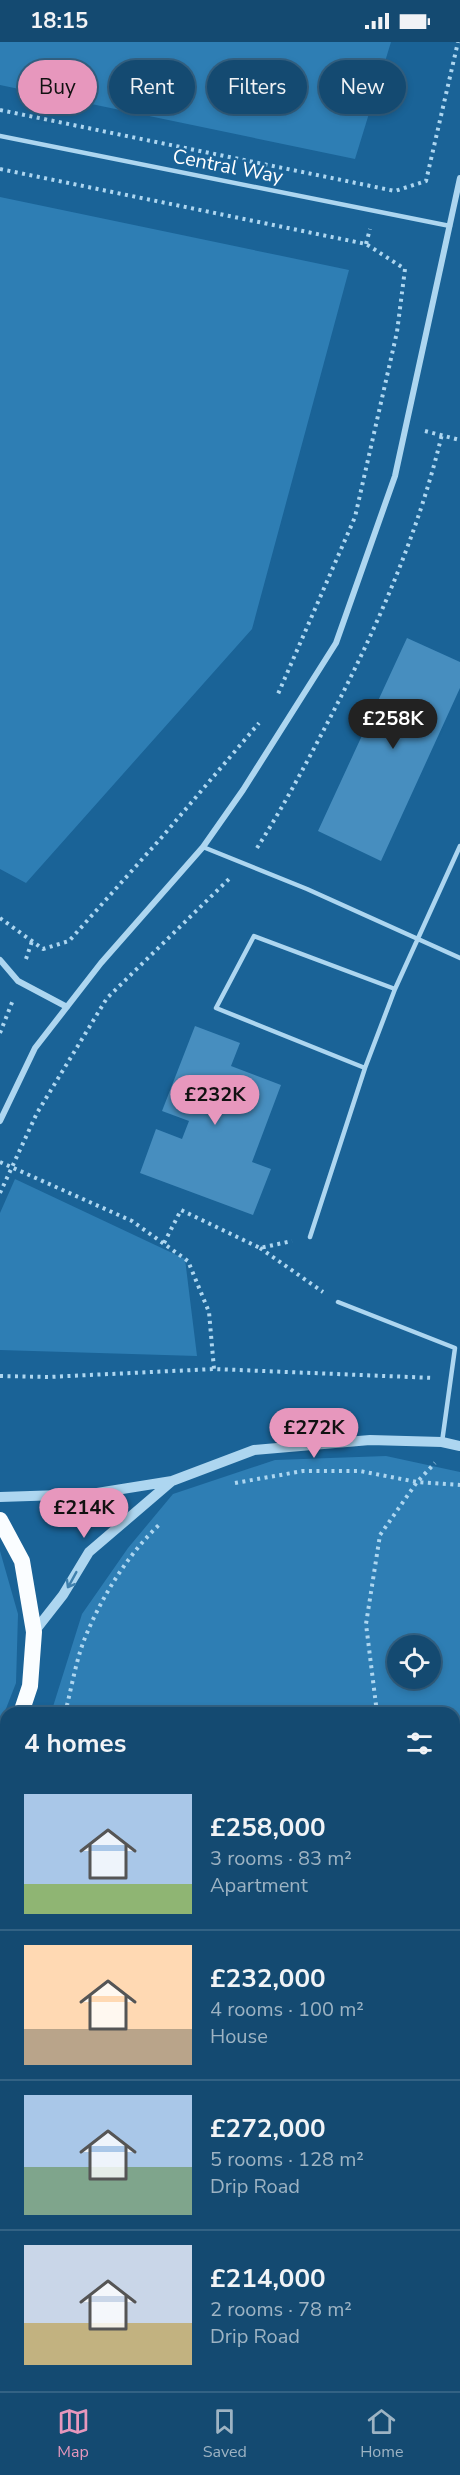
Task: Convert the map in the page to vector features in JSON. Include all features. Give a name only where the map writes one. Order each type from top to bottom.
[{"type":"highway","points":[[0,1520],[22,1561],[34,1632],[30,1686],[23,1707]]},
{"type":"street","points":[[0,1121],[35,1048],[101,963],[203,848],[243,790],[336,643],[395,476],[460,177]]},
{"type":"street","points":[[0,960],[18,981],[67,1007]]},
{"type":"street","points":[[0,1497],[91,1494],[172,1481],[254,1450],[370,1440],[442,1442],[460,1446]]},
{"type":"street","points":[[34,1632],[63,1595],[89,1552],[172,1481]]},
{"type":"lane","name":"Central Way","points":[[0,136],[450,226]]},
{"type":"lane","points":[[310,1237],[365,1068],[395,989],[460,846]]},
{"type":"lane","points":[[203,848],[418,938],[460,958]]},
{"type":"lane","points":[[365,1068],[216,1008],[254,936],[395,989]]},
{"type":"lane","points":[[338,1302],[455,1348],[442,1442]]},
{"type":"path","points":[[0,110],[395,191],[426,181],[458,42]]},
{"type":"path","points":[[0,169],[366,244],[405,269],[397,332],[355,517],[276,698]]},
{"type":"path","points":[[0,918],[43,949],[69,941],[162,837],[264,717]]},
{"type":"path","points":[[0,1162],[132,1221],[188,1261],[209,1312],[214,1369]]},
{"type":"path","points":[[164,1244],[181,1210],[260,1248],[338,1302]]},
{"type":"path","points":[[260,1248],[310,1237]]},
{"type":"path","points":[[0,1376],[48,1377],[214,1369],[450,1379]]},
{"type":"path","points":[[376,1707],[366,1624],[380,1535],[417,1482],[438,1460]]},
{"type":"path","points":[[227,1486],[303,1471],[360,1471],[417,1482],[460,1485]]},
{"type":"path","points":[[67,1707],[86,1634],[115,1580],[141,1542],[166,1518]]},
{"type":"shaded area","points":[[0,42],[391,42],[385,60],[319,60],[319,114],[369,114],[355,159],[139,114],[195,114],[195,60],[109,60],[109,108],[97,105],[97,60],[18,60],[18,89],[0,85]]},
{"type":"shaded area","points":[[0,197],[349,270],[252,629],[26,883],[0,869]]},
{"type":"shaded area","points":[[15,1179],[185,1259],[197,1356],[0,1350],[0,1213]]},
{"type":"shaded area","points":[[386,1456],[460,1472],[460,1707],[53,1707],[82,1614],[128,1548],[173,1494],[275,1460]]},
{"type":"shaded area","points":[[0,1551],[18,1614],[16,1683],[7,1707],[0,1707]]},
{"type":"building","points":[[407,638],[460,662],[460,688],[381,861],[318,831]]},
{"type":"building","points":[[195,1026],[240,1043],[231,1066],[281,1085],[252,1162],[271,1169],[253,1215],[140,1173],[156,1129],[182,1139],[189,1121],[162,1111]]}]
